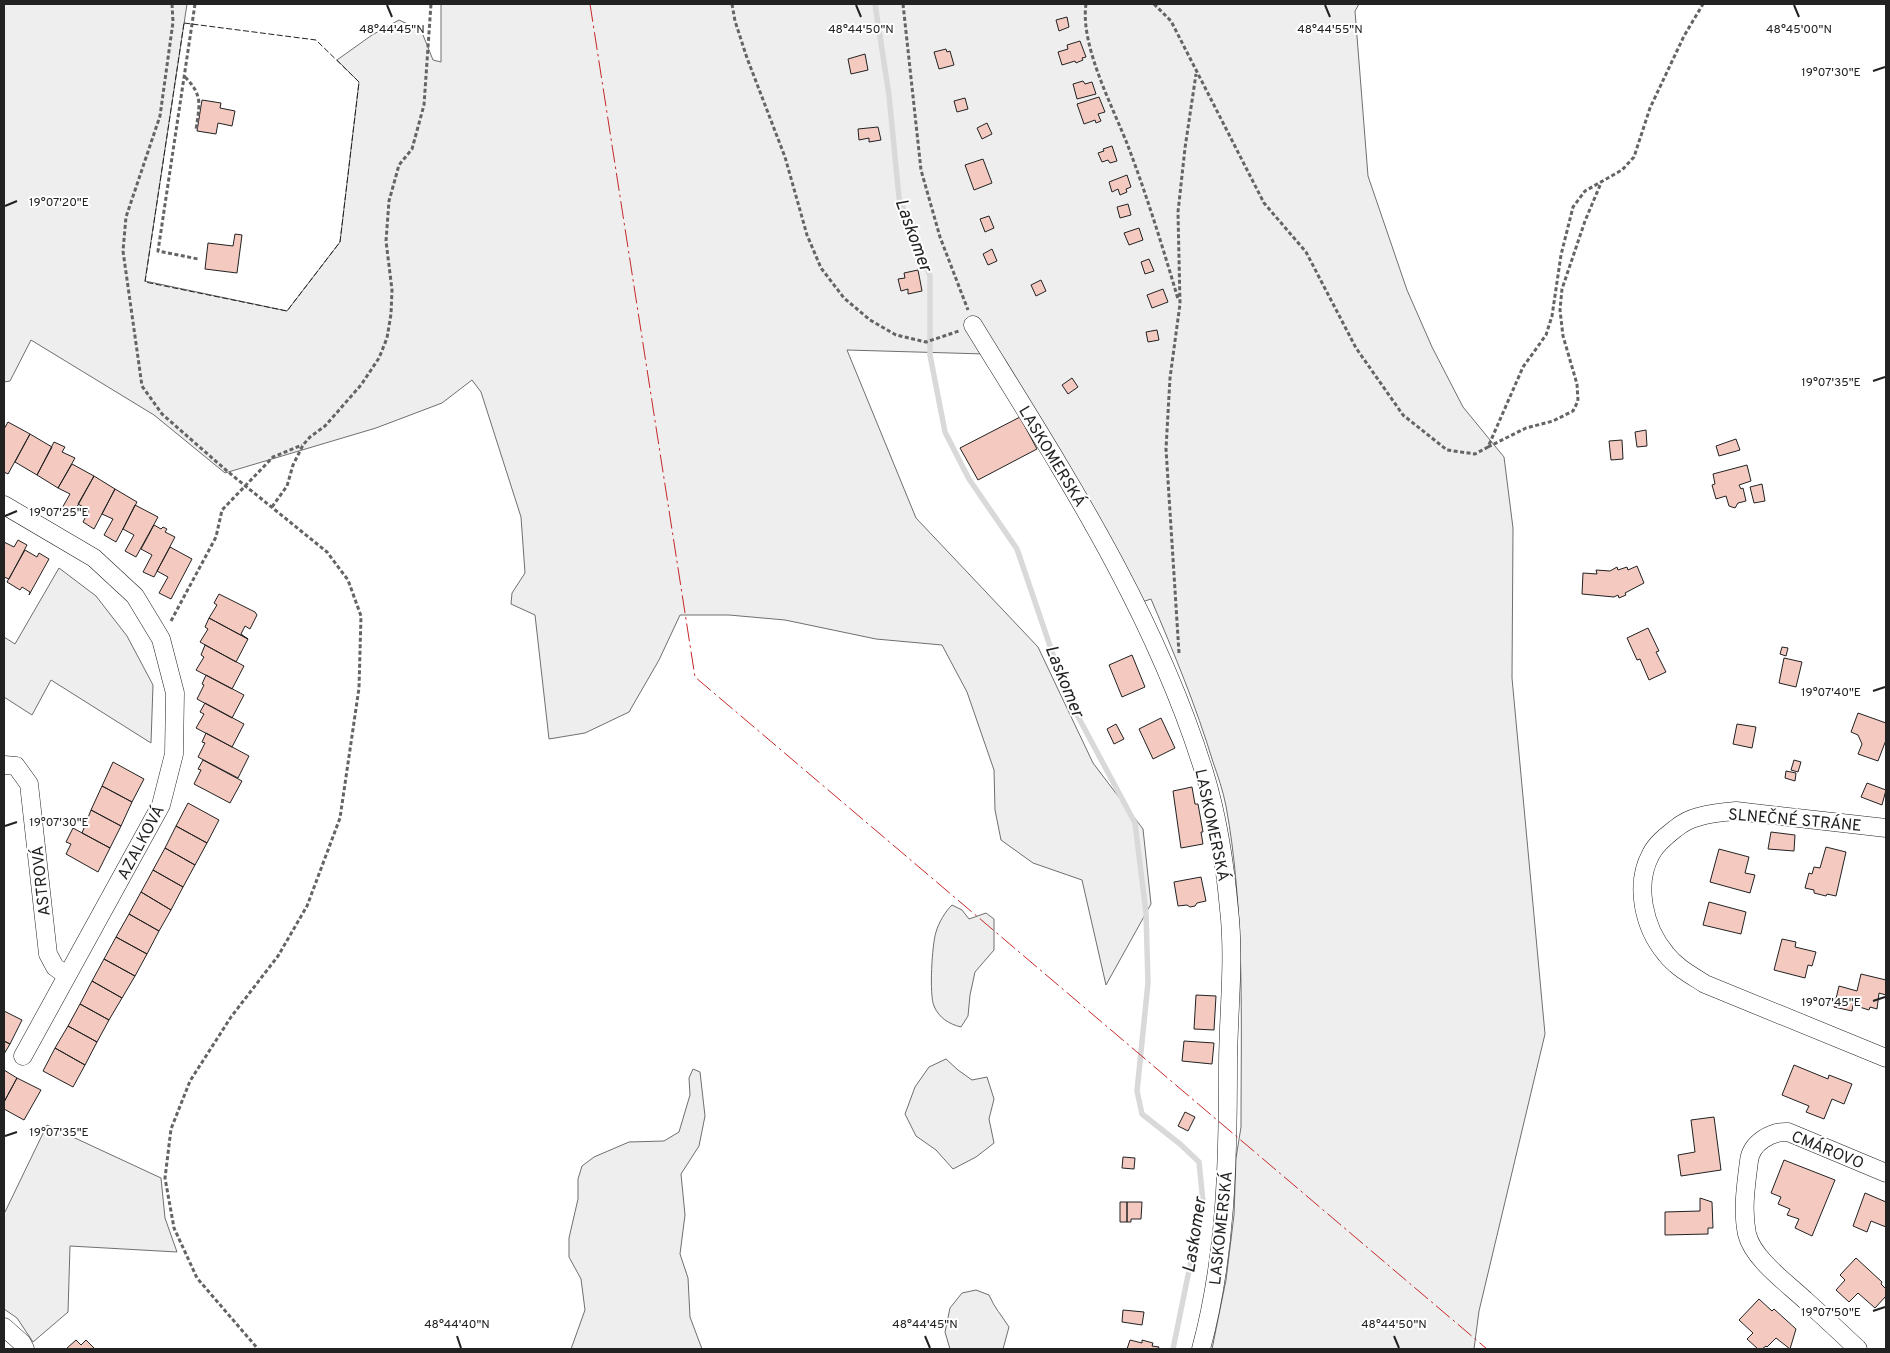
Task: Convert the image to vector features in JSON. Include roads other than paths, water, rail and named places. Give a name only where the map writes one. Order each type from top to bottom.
[{"type":"street","name":"LASKOMERSKÁ","points":[[973,325],[1088,514],[1121,572],[1177,698],[1205,776],[1214,812],[1227,892],[1231,939],[1228,1148],[1220,1247],[1210,1311],[1201,1349]]},
{"type":"street","name":"AZALKOVÁ","points":[[4,504],[94,558],[135,596],[161,639],[175,693],[174,754],[161,805],[23,1056]]},
{"type":"street","name":"ASTROVÁ","points":[[4,765],[16,766],[29,784],[48,954],[55,967],[66,976]]},
{"type":"street","name":"SLNEČNÉ STRÁNE","points":[[1886,828],[1736,811],[1697,817],[1680,825],[1664,837],[1651,852],[1644,870],[1642,891],[1645,912],[1653,933],[1665,954],[1683,971],[1705,984],[1886,1058]]},
{"type":"street","name":"CMÁROVO","points":[[1858,1349],[1761,1258],[1748,1236],[1744,1210],[1749,1157],[1755,1146],[1764,1138],[1778,1132],[1788,1132],[1886,1173]]},
{"type":"street","points":[[4,1327],[22,1343],[25,1349]]},
{"type":"waterway","name":"Laskomer","points":[[875,4],[889,95],[899,198],[930,276],[930,355],[945,432],[969,479],[1017,549],[1067,696],[1135,823],[1146,913],[1148,983],[1137,1091],[1142,1114],[1180,1144],[1199,1162],[1203,1202],[1173,1349]]}]
